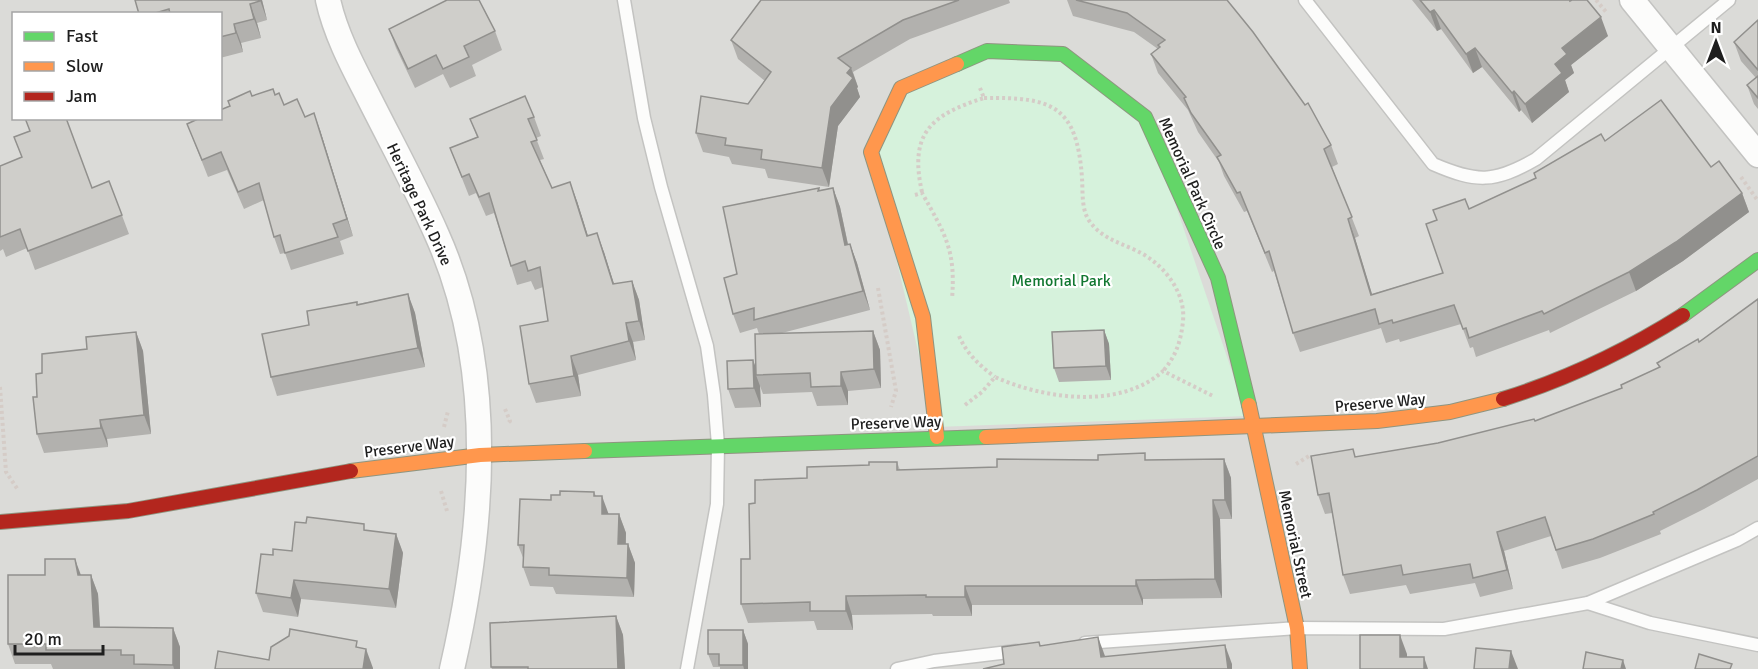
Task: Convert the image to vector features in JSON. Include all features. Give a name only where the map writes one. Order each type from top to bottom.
[{"type":"street","name":"Heritage Park Drive","points":[[328,0],[346,52],[433,227],[453,276],[468,340],[476,396],[480,454],[473,538],[463,615],[452,669]]},
{"type":"street","points":[[1632,0],[1758,156]]},
{"type":"street","name":"Memorial Park Circle","points":[[937,437],[923,317],[883,197],[871,152],[901,88],[987,51],[1063,54],[1145,117],[1218,278],[1255,427]]},
{"type":"street","name":"Preserve Way","points":[[0,522],[70,518],[145,508],[327,473],[414,460],[480,454],[1255,427],[1380,420],[1450,412],[1521,394],[1616,356],[1710,297],[1758,260]]},
{"type":"street","name":"Memorial Street","points":[[1255,427],[1297,628],[1300,669]]},
{"type":"lane","points":[[624,0],[650,141],[707,346],[718,445],[717,504],[687,669]]},
{"type":"lane","points":[[1305,0],[1433,164],[1463,177],[1493,178],[1515,171],[1536,159],[1729,0]]},
{"type":"lane","points":[[1076,643],[1297,628],[1444,629],[1588,603],[1737,540],[1758,528]]},
{"type":"lane","points":[[1588,603],[1650,623],[1758,645]]},
{"type":"lane","points":[[897,669],[934,661],[1029,649]]},
{"type":"path","points":[[891,407],[899,414],[934,415],[957,411],[982,392],[995,377],[1020,388],[1078,396],[1106,395],[1134,389],[1154,379],[1176,353],[1183,316],[1180,298],[1173,281],[1159,266],[1138,251],[1104,237],[1089,220],[1083,202],[1078,142],[1070,123],[1053,107],[1033,100],[984,98]]},
{"type":"path","points":[[876,277],[897,391],[891,407],[882,413]]},
{"type":"path","points":[[1163,371],[1222,402],[1248,402]]},
{"type":"path","points":[[0,387],[3,455],[12,484]]},
{"type":"path","points":[[444,428],[449,405]]},
{"type":"path","points":[[510,421],[517,423]]},
{"type":"shaded area","points":[[0,0],[1758,0],[1758,669],[0,669]]},
{"type":"green space","name":"Memorial Park","points":[[987,51],[1074,63],[1150,129],[1247,416],[936,427],[871,152],[901,88]]},
{"type":"building","points":[[135,0],[260,0],[250,4],[254,19],[234,24],[236,33],[222,36],[222,12],[170,12],[169,9],[159,12],[138,12]]},
{"type":"building","points":[[447,0],[479,0],[495,31],[464,46],[469,57],[443,69],[436,55],[408,69],[389,29]]},
{"type":"building","points":[[761,0],[959,0],[903,20],[838,58],[851,68],[847,73],[853,78],[831,107],[822,168],[761,159],[762,150],[725,145],[726,138],[696,133],[701,96],[748,104],[771,72],[731,40]]},
{"type":"building","points":[[1076,0],[1227,0],[1305,105],[1308,103],[1331,145],[1324,149],[1352,217],[1348,219],[1371,295],[1443,273],[1426,224],[1437,220],[1433,210],[1465,199],[1469,209],[1536,178],[1534,173],[1601,134],[1605,141],[1661,100],[1711,167],[1719,161],[1742,193],[1676,242],[1629,272],[1544,314],[1542,311],[1469,338],[1454,305],[1393,323],[1392,320],[1379,324],[1375,309],[1293,333],[1269,251],[1265,253],[1240,192],[1237,193],[1217,157],[1221,155],[1191,113],[1184,98],[1186,97],[1151,54],[1165,40],[1127,13]]},
{"type":"building","points":[[1420,0],[1587,0],[1601,17],[1562,48],[1567,54],[1555,64],[1562,73],[1525,104],[1514,91],[1512,93],[1475,48],[1466,54],[1434,10],[1430,12]]},
{"type":"building","points":[[1758,20],[1758,70],[1734,42]]},
{"type":"building","points":[[1758,76],[1758,98],[1747,85]]},
{"type":"building","points":[[273,89],[275,95],[279,93],[284,105],[297,99],[305,117],[314,113],[347,219],[333,224],[338,237],[285,253],[280,235],[274,237],[259,183],[238,192],[221,152],[202,160],[187,124],[196,120],[222,120],[222,109],[230,106],[228,101],[250,91],[252,96]]},
{"type":"building","points":[[525,96],[534,117],[528,119],[537,140],[531,142],[552,188],[570,182],[587,236],[597,233],[613,284],[632,281],[639,321],[626,323],[629,341],[571,356],[574,376],[529,384],[520,326],[548,321],[540,267],[528,271],[525,261],[511,266],[489,193],[479,197],[469,174],[462,177],[450,148],[478,137],[470,119]]},
{"type":"building","points":[[26,120],[67,120],[92,188],[109,181],[122,215],[28,251],[20,229],[0,237],[0,166],[22,157],[14,137],[30,131]]},
{"type":"building","points":[[819,188],[818,191],[833,188],[845,245],[850,244],[863,291],[754,320],[754,308],[733,314],[724,278],[737,274],[723,207]]},
{"type":"building","points":[[408,294],[418,348],[271,377],[262,334],[309,325],[307,311],[357,302],[357,305]]},
{"type":"building","points":[[1758,299],[1758,456],[1653,512],[1654,514],[1593,539],[1556,550],[1545,517],[1497,532],[1507,570],[1473,578],[1470,564],[1403,575],[1401,565],[1343,575],[1329,493],[1318,495],[1311,456],[1353,449],[1355,457],[1438,443],[1534,419],[1535,421],[1622,388],[1621,385],[1660,367],[1657,363],[1698,339],[1699,342]]},
{"type":"building","points":[[1104,330],[1106,366],[1054,368],[1052,332]]},
{"type":"building","points":[[873,331],[874,369],[841,372],[841,386],[811,387],[810,373],[756,375],[755,334]]},
{"type":"building","points":[[136,332],[144,415],[100,420],[101,428],[37,434],[33,397],[37,397],[36,374],[42,373],[42,354],[87,349],[86,337]]},
{"type":"building","points":[[753,360],[754,388],[728,389],[727,361]]},
{"type":"building","points":[[1145,453],[1145,460],[1224,459],[1225,500],[1213,500],[1215,579],[1136,580],[1136,586],[965,586],[965,597],[846,596],[846,611],[810,611],[810,602],[741,604],[741,559],[750,559],[749,504],[755,503],[755,480],[807,478],[807,467],[869,465],[869,462],[897,462],[897,470],[997,467],[997,459],[1098,460],[1098,455]]},
{"type":"building","points":[[560,491],[594,492],[594,496],[602,496],[602,514],[619,514],[618,544],[628,544],[627,578],[549,575],[549,568],[523,567],[524,545],[518,545],[520,499],[551,500],[551,495],[560,495]]},
{"type":"building","points":[[307,517],[364,524],[364,530],[396,534],[389,589],[294,580],[291,598],[256,593],[261,554],[273,555],[273,549],[292,551],[295,522],[306,523]]},
{"type":"building","points":[[45,559],[75,559],[78,575],[91,575],[94,627],[173,628],[173,665],[134,664],[134,655],[121,655],[121,650],[46,650],[46,644],[8,644],[8,575],[45,575]]},
{"type":"building","points":[[616,616],[618,669],[491,667],[490,623]]},
{"type":"building","points":[[290,629],[357,641],[356,647],[366,649],[363,669],[215,669],[218,651],[269,660],[271,647],[289,636]]},
{"type":"building","points":[[708,630],[743,630],[743,665],[719,665],[719,654],[708,654]]},
{"type":"building","points":[[1360,635],[1400,635],[1400,657],[1424,657],[1424,669],[1360,669]]},
{"type":"building","points":[[1098,637],[1101,657],[1225,645],[1228,669],[983,669],[1004,664],[1002,647],[1039,642],[1040,646]]},
{"type":"building","points":[[1476,648],[1511,651],[1509,669],[1474,669]]},
{"type":"building","points":[[1586,652],[1623,660],[1621,669],[1583,669]]},
{"type":"building","points":[[1699,654],[1732,664],[1730,669],[1695,669]]},
{"type":"traffic: fast","points":[[957,64],[987,51],[1063,54],[1145,117],[1218,278],[1249,405]]},
{"type":"traffic: fast","points":[[1683,315],[1758,260]]},
{"type":"traffic: fast","points":[[585,451],[986,437]]},
{"type":"traffic: slow","points":[[937,437],[923,317],[871,152],[901,88],[957,64]]},
{"type":"traffic: slow","points":[[986,437],[1377,421],[1450,412],[1503,399]]},
{"type":"traffic: slow","points":[[1249,405],[1297,628],[1300,669]]},
{"type":"traffic: slow","points":[[351,471],[480,455],[585,451]]},
{"type":"traffic: jam","points":[[1503,399],[1596,363],[1683,315]]},
{"type":"traffic: jam","points":[[0,522],[128,511],[351,471]]}]
